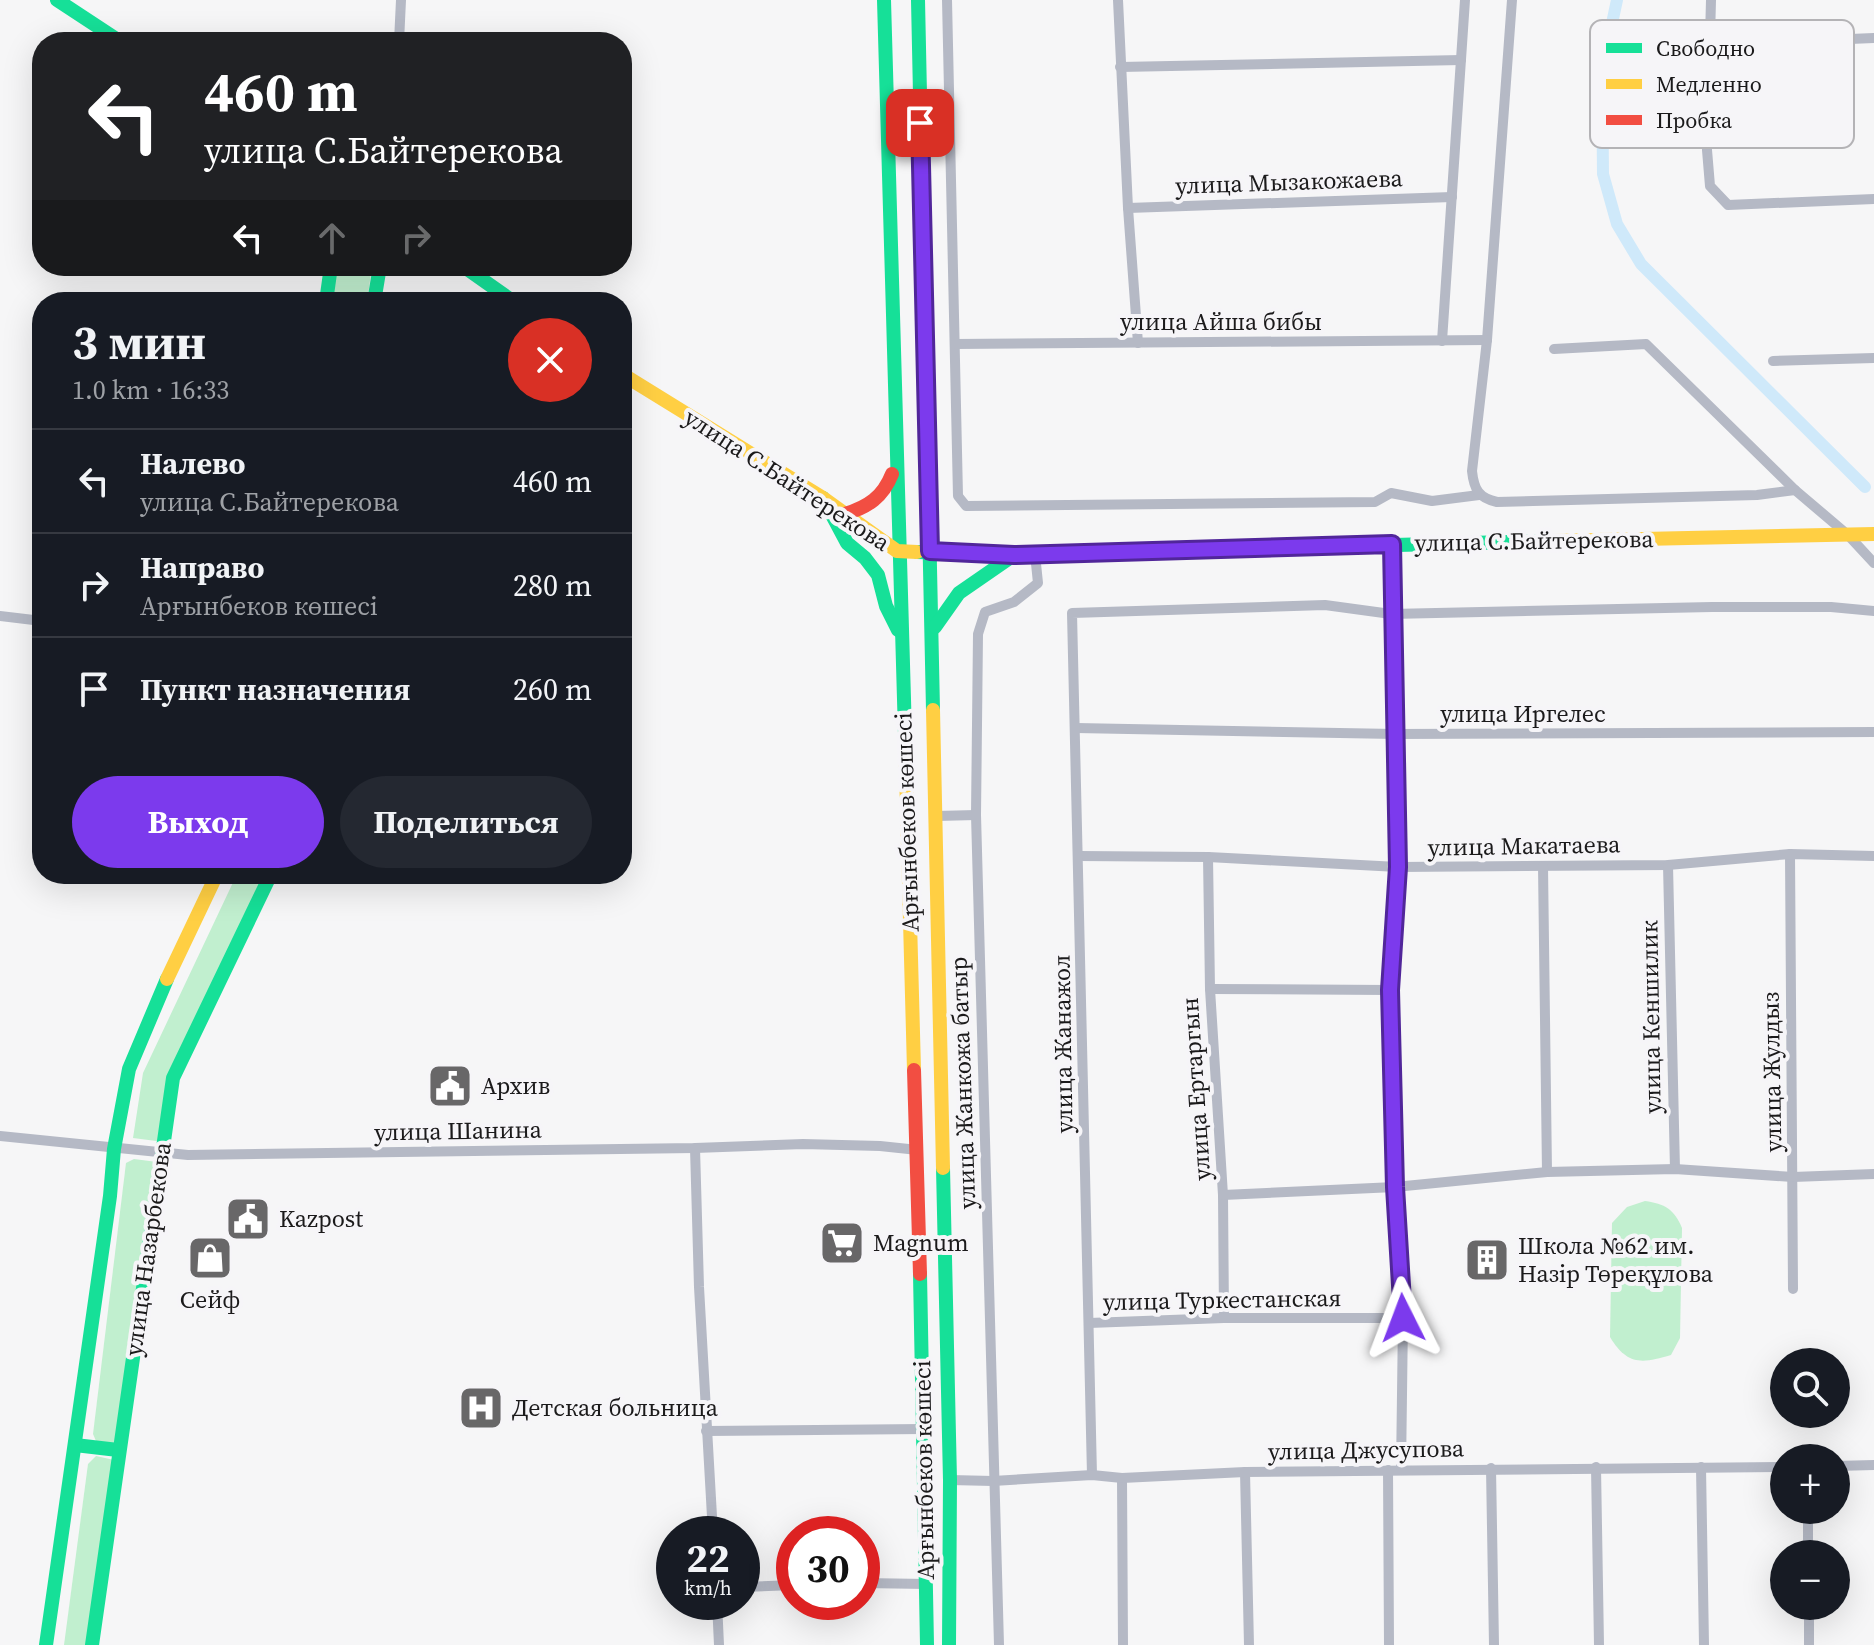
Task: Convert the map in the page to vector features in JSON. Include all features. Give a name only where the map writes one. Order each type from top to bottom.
[{"type":"main road","points":[[57,0],[106,32]]},
{"type":"main road","name":"Арғынбеков көшесі","points":[[884,0],[897,551],[918,1150],[927,1584],[925,1645]]},
{"type":"main road","name":"Арғынбеков көшесі","points":[[918,0],[950,1480],[949,1645]]},
{"type":"main road","points":[[477,276],[500,292]]},
{"type":"main road","name":"улица С.Байтерекова","points":[[632,380],[823,498],[897,551],[1014,555],[1874,534]]},
{"type":"main road","points":[[845,514],[861,510],[881,497],[887,490],[895,465]]},
{"type":"main road","points":[[823,498],[847,543],[865,558],[878,575],[886,606],[900,633]]},
{"type":"main road","points":[[933,632],[944,609],[960,590],[1014,555]]},
{"type":"main road","name":"улица Назарбекова","points":[[46,1645],[114,1149],[129,1069],[162,989],[212,884]]},
{"type":"main road","name":"улица Назарбекова","points":[[92,1645],[173,1078],[266,884]]},
{"type":"main road","points":[[75,1445],[118,1450]]},
{"type":"main road","points":[[950,1612],[958,1645]]},
{"type":"street","points":[[399,32],[401,0]]},
{"type":"street","points":[[947,0],[958,496],[966,506],[1375,502],[1391,493],[1432,501],[1479,495],[1497,502],[1757,495],[1795,490]]},
{"type":"street","points":[[1118,0],[1138,343]]},
{"type":"street","points":[[1442,341],[1465,0]]},
{"type":"street","points":[[1479,495],[1472,471],[1487,340],[1512,0]]},
{"type":"street","points":[[1711,0],[1711,20]]},
{"type":"street","points":[[1854,39],[1874,38]]},
{"type":"street","points":[[1120,67],[1461,60]]},
{"type":"street","points":[[1707,148],[1710,186],[1728,205],[1874,199]]},
{"type":"street","name":"улица Мызакожаева","points":[[1128,208],[1452,197]]},
{"type":"street","name":"улица Айша бибы","points":[[955,344],[1487,340]]},
{"type":"street","points":[[1554,349],[1646,344],[1874,563]]},
{"type":"street","points":[[1773,361],[1874,358]]},
{"type":"street","points":[[1392,544],[1398,867],[1390,990],[1395,1187],[1403,1318],[1401,1470]]},
{"type":"street","name":"улица Жанкожа батыр","points":[[999,1645],[976,815],[978,634],[985,612],[1014,602],[1038,583],[1035,554]]},
{"type":"street","name":"улица Жанажол","points":[[1092,1475],[1072,613],[1325,605],[1391,614]]},
{"type":"street","points":[[1391,614],[1712,607],[1831,607],[1874,611]]},
{"type":"street","points":[[0,616],[32,620]]},
{"type":"street","name":"улица Иргелес","points":[[1076,728],[1395,734],[1874,732]]},
{"type":"street","points":[[937,816],[976,815]]},
{"type":"street","name":"улица Макатаева","points":[[1079,856],[1208,857],[1398,867],[1668,865],[1790,854],[1874,856]]},
{"type":"street","name":"улица Жулдыз","points":[[1790,854],[1793,1289]]},
{"type":"street","name":"улица Ертаргын","points":[[1208,857],[1210,989],[1223,1195],[1224,1318]]},
{"type":"street","name":"улица Кеншилик","points":[[1668,865],[1675,1169]]},
{"type":"street","points":[[1543,866],[1547,1172]]},
{"type":"street","points":[[1210,989],[1390,990]]},
{"type":"street","name":"улица Шанина","points":[[0,1136],[188,1155],[803,1144],[918,1150]]},
{"type":"street","points":[[695,1148],[712,1516]]},
{"type":"street","points":[[1223,1195],[1395,1187],[1547,1172],[1675,1169],[1793,1177],[1874,1174]]},
{"type":"street","name":"улица Туркестанская","points":[[1089,1323],[1224,1318],[1403,1318]]},
{"type":"street","points":[[706,1431],[924,1429]]},
{"type":"street","points":[[1850,1466],[1874,1465]]},
{"type":"street","points":[[1596,1467],[1599,1645]]},
{"type":"street","points":[[1701,1467],[1704,1645]]},
{"type":"street","name":"улица Джусупова","points":[[950,1480],[1491,1468],[1770,1467]]},
{"type":"street","points":[[1491,1468],[1494,1645]]},
{"type":"street","points":[[1388,1470],[1389,1645]]},
{"type":"street","points":[[1245,1472],[1249,1645]]},
{"type":"street","points":[[1122,1478],[1123,1645]]},
{"type":"street","points":[[880,1583],[927,1584]]},
{"type":"street","points":[[718,1620],[719,1645]]},
{"type":"street","points":[[1809,1620],[1809,1645]]},
{"type":"green space","points":[[335,276],[371,276],[368,292],[332,292]]},
{"type":"green space","points":[[232,884],[267,884],[174,1073],[164,1142],[133,1138],[143,1073]]},
{"type":"green space","points":[[134,1159],[157,1162],[119,1444],[96,1441],[93,1434],[126,1163]]},
{"type":"green space","points":[[1645,1201],[1668,1208],[1682,1228],[1680,1338],[1671,1355],[1643,1361],[1622,1353],[1610,1337],[1612,1223],[1627,1207]]},
{"type":"green space","points":[[96,1456],[114,1460],[98,1645],[64,1645],[88,1464]]},
{"type":"waterway","points":[[1613,20],[1617,0]]},
{"type":"waterway","points":[[1603,148],[1603,174],[1617,224],[1641,264],[1865,487]]},
{"type":"traffic: fast","points":[[57,0],[106,32]]},
{"type":"traffic: fast","points":[[884,0],[905,734]]},
{"type":"traffic: fast","points":[[918,0],[933,710]]},
{"type":"traffic: fast","points":[[327,292],[330,276]]},
{"type":"traffic: fast","points":[[376,292],[378,276]]},
{"type":"traffic: fast","points":[[477,276],[500,292]]},
{"type":"traffic: fast","points":[[823,498],[847,543],[865,558],[878,575],[886,606],[898,630]]},
{"type":"traffic: fast","points":[[917,552],[1014,555],[1550,541]]},
{"type":"traffic: fast","points":[[935,627],[959,593],[1014,555]]},
{"type":"traffic: fast","points":[[92,1645],[173,1078],[266,884]]},
{"type":"traffic: fast","points":[[46,1645],[110,1196],[114,1149],[129,1069],[167,979]]},
{"type":"traffic: fast","points":[[943,1168],[950,1480],[949,1645]]},
{"type":"traffic: fast","points":[[920,1274],[927,1645]]},
{"type":"traffic: fast","points":[[75,1445],[118,1450]]},
{"type":"traffic: slow","points":[[632,380],[823,498],[897,551],[917,552]]},
{"type":"traffic: slow","points":[[1550,541],[1874,534]]},
{"type":"traffic: slow","points":[[933,710],[943,1168]]},
{"type":"traffic: slow","points":[[905,734],[914,1070]]},
{"type":"traffic: slow","points":[[167,979],[212,884]]},
{"type":"traffic: jam","points":[[845,514],[874,500],[892,474]]},
{"type":"traffic: jam","points":[[914,1070],[920,1274]]},
{"type":"place","name":"Архив","points":[[450,1086]]},
{"type":"place","name":"Kazpost","points":[[248,1219]]},
{"type":"place","name":"Magnum","points":[[842,1243]]},
{"type":"place","name":"Сейф","points":[[210,1258]]},
{"type":"place","name":"Школа №62 им. Назір Төреқұлова","points":[[1487,1260]]},
{"type":"place","name":"Детская больница","points":[[481,1408]]},
{"type":"route","points":[[920,123],[930,551],[1014,555],[1392,544],[1398,867],[1390,990],[1395,1187],[1403,1318]]}]
